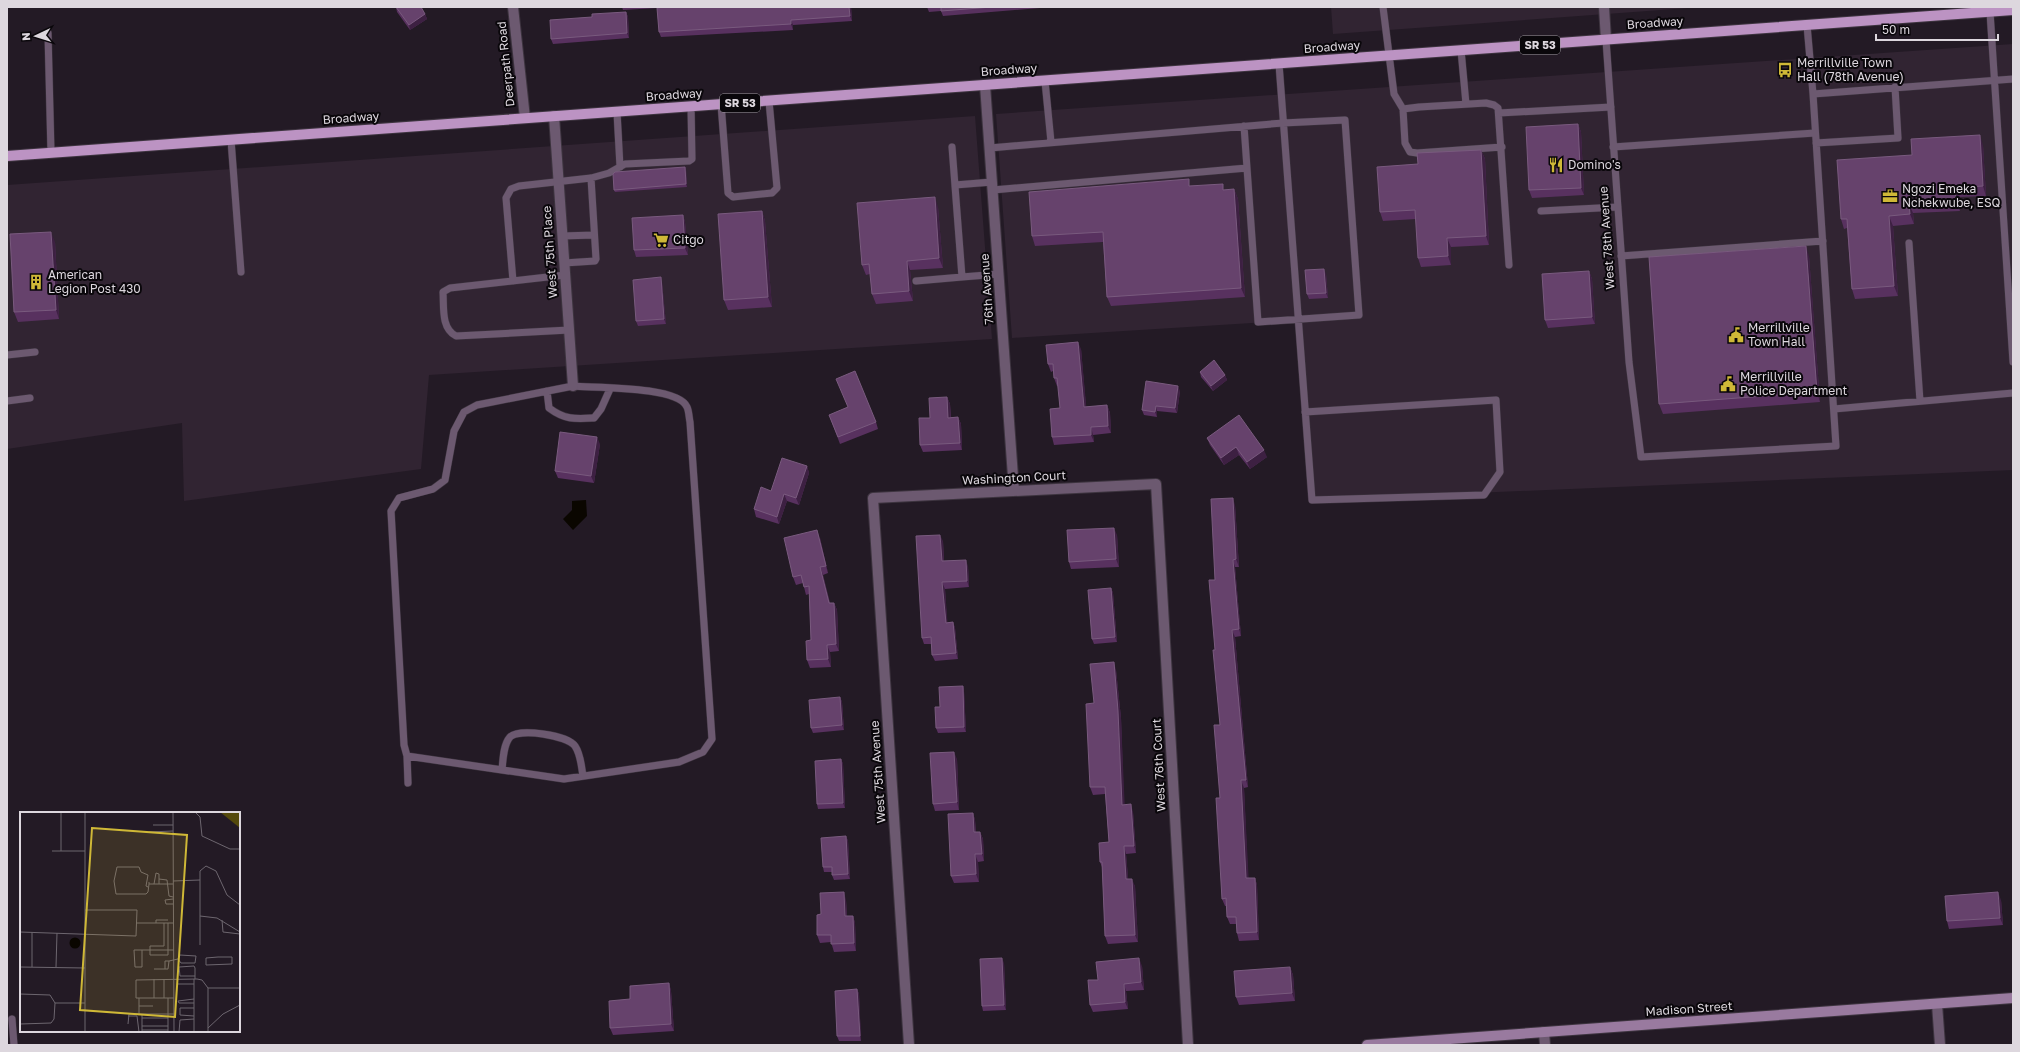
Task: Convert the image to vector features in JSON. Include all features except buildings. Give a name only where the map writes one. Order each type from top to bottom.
[{"type":"main road","name":"Broadway","points":[[7,156],[2013,10]]},
{"type":"street","name":"Deerpath Road","points":[[513,7],[525,118]]},
{"type":"street","points":[[1604,7],[1606,40]]},
{"type":"street","name":"76th Avenue","points":[[985,85],[1014,491]]},
{"type":"street","name":"West 75th Place","points":[[554,116],[573,386]]},
{"type":"street","name":"Washington Court","points":[[874,498],[1156,484]]},
{"type":"street","name":"West 76th Court","points":[[1156,484],[1188,1045]]},
{"type":"street","name":"West 75th Avenue","points":[[874,498],[909,1045]]},
{"type":"street","name":"Madison Street","points":[[1367,1045],[2013,998]]},
{"type":"street","points":[[1937,1004],[1940,1045]]},
{"type":"street","points":[[1544,1032],[1545,1045]]},
{"type":"lane","points":[[1383,7],[1394,94],[1402,109],[1405,143],[1410,152],[1417,154],[1502,147]]},
{"type":"lane","points":[[1990,12],[1996,80],[2013,362]]},
{"type":"lane","points":[[1807,25],[1834,409],[2013,393]]},
{"type":"lane","points":[[48,33],[50,153]]},
{"type":"lane","name":"West 78th Avenue","points":[[1606,40],[1629,362],[1641,456],[1836,446],[1834,409]]},
{"type":"lane","points":[[1461,50],[1466,104]]},
{"type":"lane","points":[[1279,64],[1283,123],[1305,412],[1312,500],[1484,495],[1500,472],[1496,400],[1305,412]]},
{"type":"lane","points":[[1813,94],[2013,79]]},
{"type":"lane","points":[[1045,81],[1052,142]]},
{"type":"lane","points":[[1816,143],[1898,138],[1895,88]]},
{"type":"lane","points":[[721,104],[728,193],[733,197],[772,193],[777,188],[769,101]]},
{"type":"lane","points":[[1402,109],[1466,104],[1494,104],[1498,108],[1502,147],[1508,265]]},
{"type":"lane","points":[[513,281],[506,198],[511,189],[519,186],[591,178],[625,164],[689,161],[692,159],[691,106]]},
{"type":"lane","points":[[1499,113],[1611,107]]},
{"type":"lane","points":[[617,112],[620,167]]},
{"type":"lane","points":[[990,148],[1244,126],[1345,120],[1359,315],[1258,322],[1244,126]]},
{"type":"lane","points":[[1613,147],[1815,132]]},
{"type":"lane","points":[[231,140],[241,272]]},
{"type":"lane","points":[[952,147],[962,277]]},
{"type":"lane","points":[[955,185],[992,186],[1247,168]]},
{"type":"lane","points":[[564,263],[595,261],[596,259],[591,178]]},
{"type":"lane","points":[[1541,211],[1618,207]]},
{"type":"lane","points":[[562,236],[594,235]]},
{"type":"lane","points":[[1621,256],[1823,241]]},
{"type":"lane","points":[[1909,243],[1920,401]]},
{"type":"lane","points":[[916,281],[999,274]]},
{"type":"lane","points":[[565,275],[450,288],[443,292],[445,322],[449,332],[456,336],[569,330]]},
{"type":"lane","points":[[7,355],[35,352]]},
{"type":"lane","points":[[406,756],[564,779],[679,762],[703,752],[712,739],[691,430],[687,406],[679,398],[657,391],[573,386],[476,405],[464,412],[454,431],[445,480],[433,489],[399,498],[391,511],[404,745],[408,783]]},
{"type":"lane","points":[[547,392],[549,408],[560,416],[579,419],[594,418],[610,389]]},
{"type":"lane","points":[[7,401],[30,398]]},
{"type":"lane","points":[[502,770],[505,748],[510,737],[519,732],[562,737],[574,744],[580,755],[583,776]]},
{"type":"lane","points":[[12,1019],[14,1045]]},
{"type":"shaded area","points":[[1331,7],[1702,7],[1333,34]]},
{"type":"shaded area","points":[[2013,44],[2013,470],[1312,500],[1298,320],[1012,338],[996,114]]},
{"type":"shaded area","points":[[975,116],[992,339],[429,375],[421,469],[184,501],[182,423],[7,449],[7,185]]},
{"type":"shaded area","points":[[586,500],[587,516],[573,530],[563,519],[572,510],[572,501]]},
{"type":"place","name":"Merrillville Town Hall (78th Avenue)","points":[[1785,70]]},
{"type":"place","name":"Domino's","points":[[1556,165]]},
{"type":"place","name":"Ngozi Emeka Nchekwube, ESQ","points":[[1890,196]]},
{"type":"place","name":"Citgo","points":[[661,240]]},
{"type":"place","name":"American Legion Post 430","points":[[36,282]]},
{"type":"place","name":"Merrillville Town Hall","points":[[1736,335]]},
{"type":"place","name":"Merrillville Police Department","points":[[1728,384]]}]
